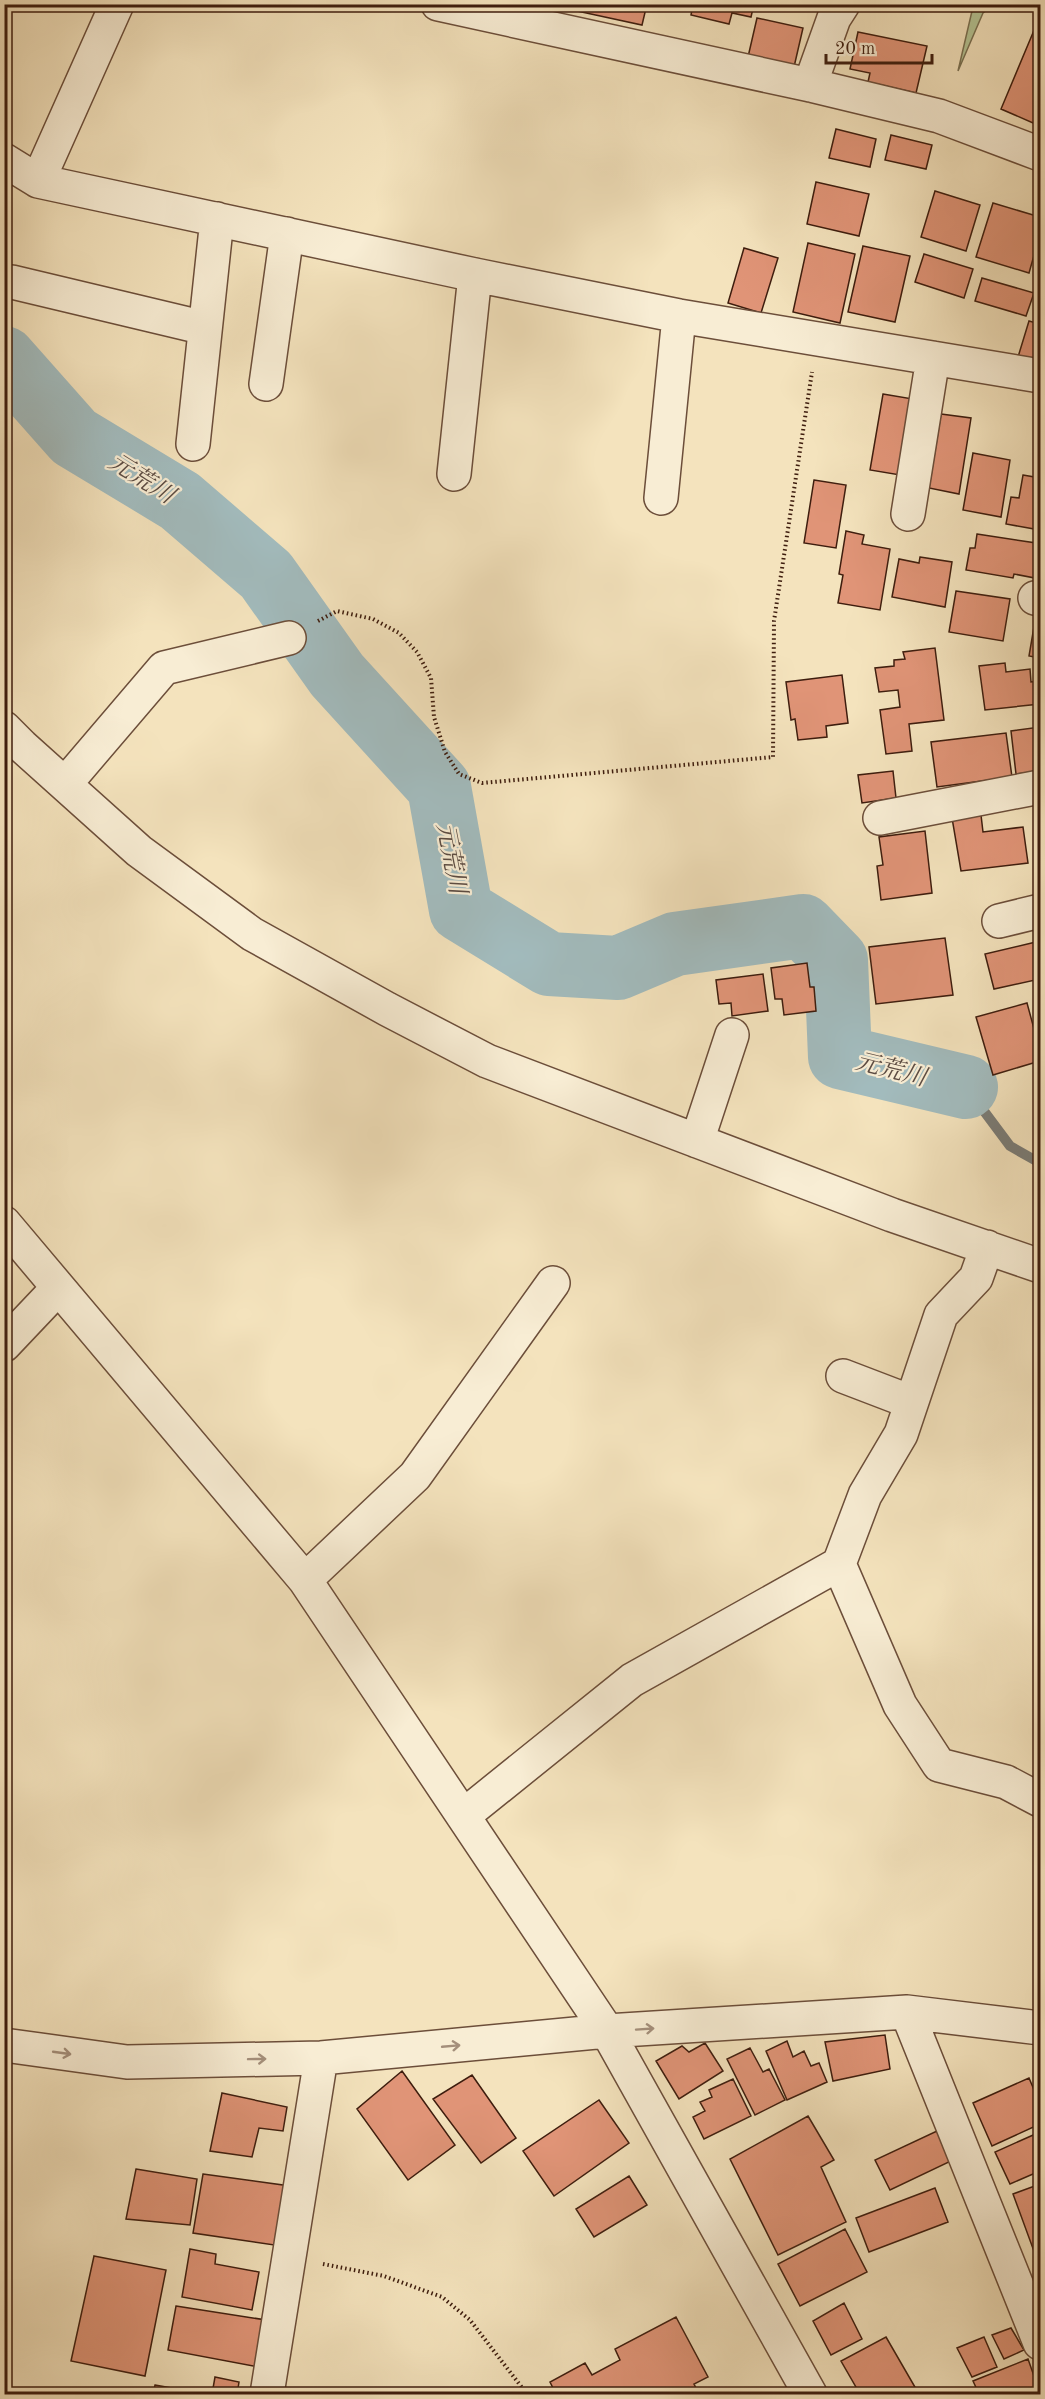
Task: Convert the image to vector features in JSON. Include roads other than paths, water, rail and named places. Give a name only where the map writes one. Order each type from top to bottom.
[{"type":"street","points":[[38,181],[117,4]]},
{"type":"street","points":[[438,4],[810,85],[939,116],[1041,154]]},
{"type":"street","points":[[810,85],[834,18],[843,4]]},
{"type":"street","points":[[4,160],[38,181],[475,275],[679,316],[1041,376]]},
{"type":"street","points":[[193,444],[217,219]]},
{"type":"street","points":[[266,384],[287,234]]},
{"type":"street","points":[[454,474],[475,275]]},
{"type":"street","points":[[12,282],[205,328]]},
{"type":"street","points":[[661,498],[679,316]]},
{"type":"street","points":[[908,514],[933,358]]},
{"type":"street","points":[[65,784],[164,668],[300,632]]},
{"type":"street","points":[[4,728],[139,851],[252,933],[387,1010],[488,1061],[892,1215],[1041,1266]]},
{"type":"street","points":[[880,818],[1041,787]]},
{"type":"street","points":[[999,921],[1041,911]]},
{"type":"street","points":[[697,1141],[732,1035]]},
{"type":"street","points":[[4,1223],[305,1581],[607,2031],[810,2394]]},
{"type":"street","points":[[463,1816],[632,1680],[839,1564],[865,1495],[901,1434],[941,1315],[976,1278],[987,1248]]},
{"type":"street","points":[[305,1581],[415,1476],[553,1283]]},
{"type":"street","points":[[4,1345],[58,1288]]},
{"type":"street","points":[[843,1376],[911,1402]]},
{"type":"street","points":[[839,1564],[900,1705],[939,1765],[1006,1782],[1041,1800]]},
{"type":"street","points":[[908,2012],[1041,2343]]},
{"type":"street","points":[[4,2045],[127,2062],[321,2058],[607,2031],[908,2012],[1041,2028]]},
{"type":"street","points":[[267,2394],[321,2058]]},
{"type":"waterway","name":"元荒川","points":[[4,358],[74,437],[180,501],[266,575],[337,675],[439,787],[461,910],[549,964],[618,968],[675,944],[803,926],[836,960],[840,1057],[966,1087]]},
{"type":"waterway","name":"元荒川","points":[[966,1087],[1010,1146],[1040,1163]]}]
